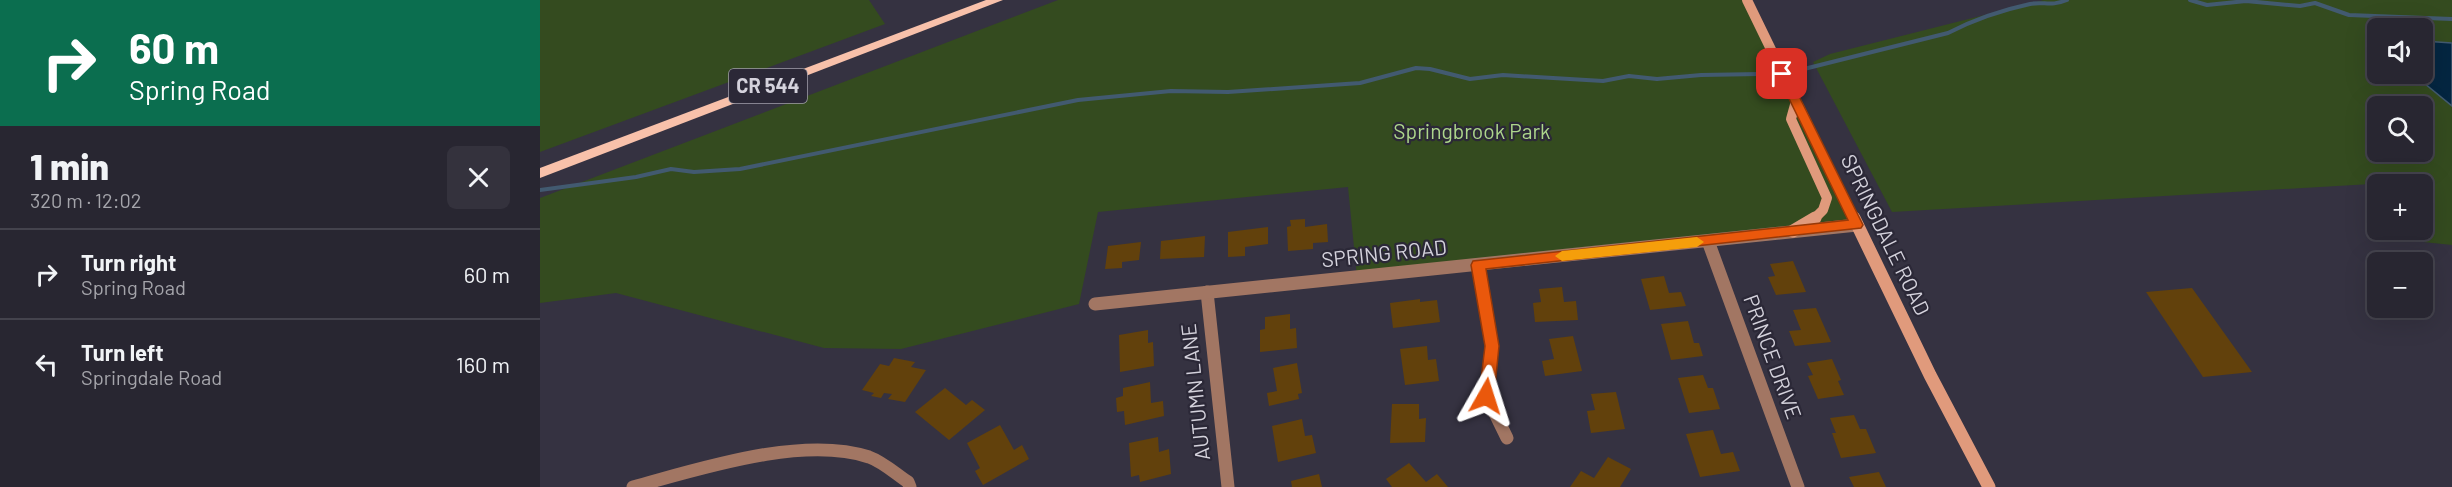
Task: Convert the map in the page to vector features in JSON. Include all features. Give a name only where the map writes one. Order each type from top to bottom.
[{"type":"main road","name":"CR 544","points":[[540,173],[997,0]]},
{"type":"main road","name":"SPRINGDALE ROAD","points":[[1747,0],[1930,375],[1989,487]]},
{"type":"main road","points":[[1793,231],[1825,210],[1827,198],[1791,119],[1796,101]]},
{"type":"street","name":"SPRING ROAD","points":[[1095,304],[1857,225]]},
{"type":"street","name":"PRINCE DRIVE","points":[[1708,241],[1798,487]]},
{"type":"street","points":[[1478,265],[1492,346],[1486,396],[1507,438]]},
{"type":"street","name":"AUTUMN LANE","points":[[1207,292],[1228,487]]},
{"type":"street","points":[[633,487],[737,462],[814,449],[836,449],[870,457],[908,482],[910,487]]},
{"type":"green space","points":[[540,0],[869,0],[885,24],[540,152]]},
{"type":"green space","name":"Springbrook Park","points":[[1058,0],[1747,0],[1857,225],[1357,277],[1348,187],[1098,212],[1079,304],[901,349],[824,348],[616,293],[540,303],[540,198]]},
{"type":"green space","points":[[2044,0],[2452,0],[2452,43],[2433,42],[2433,18],[2367,18],[2367,84],[2425,84],[2452,106],[2452,245],[2413,240],[2433,240],[2433,174],[2367,174],[2367,184],[1892,212],[1813,62],[1830,54]]},
{"type":"water","points":[[2433,42],[2452,43],[2452,106],[2425,84],[2433,84]]},
{"type":"building","points":[[1305,219],[1305,227],[1327,224],[1328,242],[1313,243],[1313,249],[1288,251],[1287,227],[1291,226],[1290,220]]},
{"type":"building","points":[[1268,227],[1268,244],[1245,247],[1245,256],[1228,257],[1228,232]]},
{"type":"building","points":[[1205,236],[1204,257],[1160,259],[1161,241]]},
{"type":"building","points":[[1141,242],[1139,260],[1122,262],[1122,268],[1105,269],[1108,246]]},
{"type":"building","points":[[1793,261],[1806,292],[1776,295],[1768,277],[1775,276],[1770,264]]},
{"type":"building","points":[[1664,276],[1669,293],[1681,292],[1686,306],[1650,310],[1641,279]]},
{"type":"building","points":[[1562,287],[1564,302],[1576,301],[1578,320],[1535,322],[1533,303],[1541,302],[1539,289]]},
{"type":"building","points":[[2192,288],[2252,372],[2203,377],[2146,292]]},
{"type":"building","points":[[1420,299],[1420,302],[1437,300],[1440,322],[1393,328],[1390,303]]},
{"type":"building","points":[[1816,308],[1831,342],[1795,346],[1789,331],[1801,330],[1793,310]]},
{"type":"building","points":[[1290,314],[1290,329],[1296,328],[1297,348],[1260,352],[1260,330],[1265,329],[1265,317]]},
{"type":"building","points":[[1688,321],[1694,343],[1699,343],[1703,356],[1671,360],[1661,324]]},
{"type":"building","points":[[1148,330],[1148,343],[1153,342],[1154,366],[1120,372],[1119,335]]},
{"type":"building","points":[[1573,336],[1582,371],[1545,376],[1542,361],[1554,359],[1549,339]]},
{"type":"building","points":[[1427,346],[1428,360],[1436,359],[1439,381],[1405,385],[1400,349]]},
{"type":"building","points":[[894,358],[915,362],[911,367],[926,370],[905,402],[888,399],[892,394],[884,393],[881,398],[871,396],[874,393],[862,390],[880,364],[889,366]]},
{"type":"building","points":[[1832,359],[1841,380],[1838,381],[1844,395],[1818,399],[1808,376],[1813,375],[1807,363]]},
{"type":"building","points":[[1297,363],[1302,393],[1298,394],[1299,399],[1269,406],[1267,393],[1277,391],[1273,368]]},
{"type":"building","points":[[1703,375],[1708,388],[1713,388],[1720,409],[1689,413],[1678,378]]},
{"type":"building","points":[[1150,382],[1151,403],[1163,401],[1164,416],[1125,425],[1124,411],[1117,412],[1116,398],[1123,396],[1123,388]]},
{"type":"building","points":[[945,388],[966,405],[972,400],[985,410],[949,440],[915,412]]},
{"type":"building","points":[[1616,392],[1625,429],[1591,433],[1587,411],[1595,410],[1591,394]]},
{"type":"building","points":[[1392,404],[1419,404],[1419,419],[1426,418],[1425,442],[1390,443]]},
{"type":"building","points":[[1854,415],[1860,429],[1866,429],[1876,453],[1841,458],[1832,433],[1836,433],[1830,418]]},
{"type":"building","points":[[1302,419],[1305,436],[1312,435],[1316,453],[1278,462],[1272,426]]},
{"type":"building","points":[[1000,425],[1014,450],[1022,445],[1029,459],[983,485],[975,471],[980,468],[967,443]]},
{"type":"building","points":[[1713,430],[1721,454],[1733,452],[1740,471],[1700,477],[1686,434]]},
{"type":"building","points":[[1158,437],[1159,452],[1169,449],[1171,474],[1140,482],[1139,475],[1131,477],[1129,443]]},
{"type":"building","points":[[1608,457],[1631,469],[1620,487],[1570,487],[1581,471],[1594,478]]},
{"type":"building","points":[[1409,463],[1426,482],[1437,474],[1448,487],[1392,487],[1386,479]]},
{"type":"building","points":[[1879,472],[1886,487],[1854,487],[1849,477]]},
{"type":"building","points":[[1319,474],[1322,487],[1292,487],[1291,481]]},
{"type":"waterway","points":[[1800,70],[1948,33],[1998,12],[2019,6],[2067,0]]},
{"type":"waterway","points":[[2190,0],[2207,5],[2246,1],[2300,6],[2315,3],[2349,15],[2452,19]]},
{"type":"waterway","points":[[540,190],[636,177],[671,169],[694,172],[740,169],[1078,100],[1171,91],[1228,92],[1360,83],[1416,68],[1430,69],[1470,79],[1503,75],[1603,81],[1629,76],[1657,79],[1701,75],[1760,74]]},
{"type":"slow traffic","points":[[1562,256],[1697,242]]},
{"type":"route","points":[[1486,396],[1492,346],[1478,265],[1857,225],[1782,74]]}]
